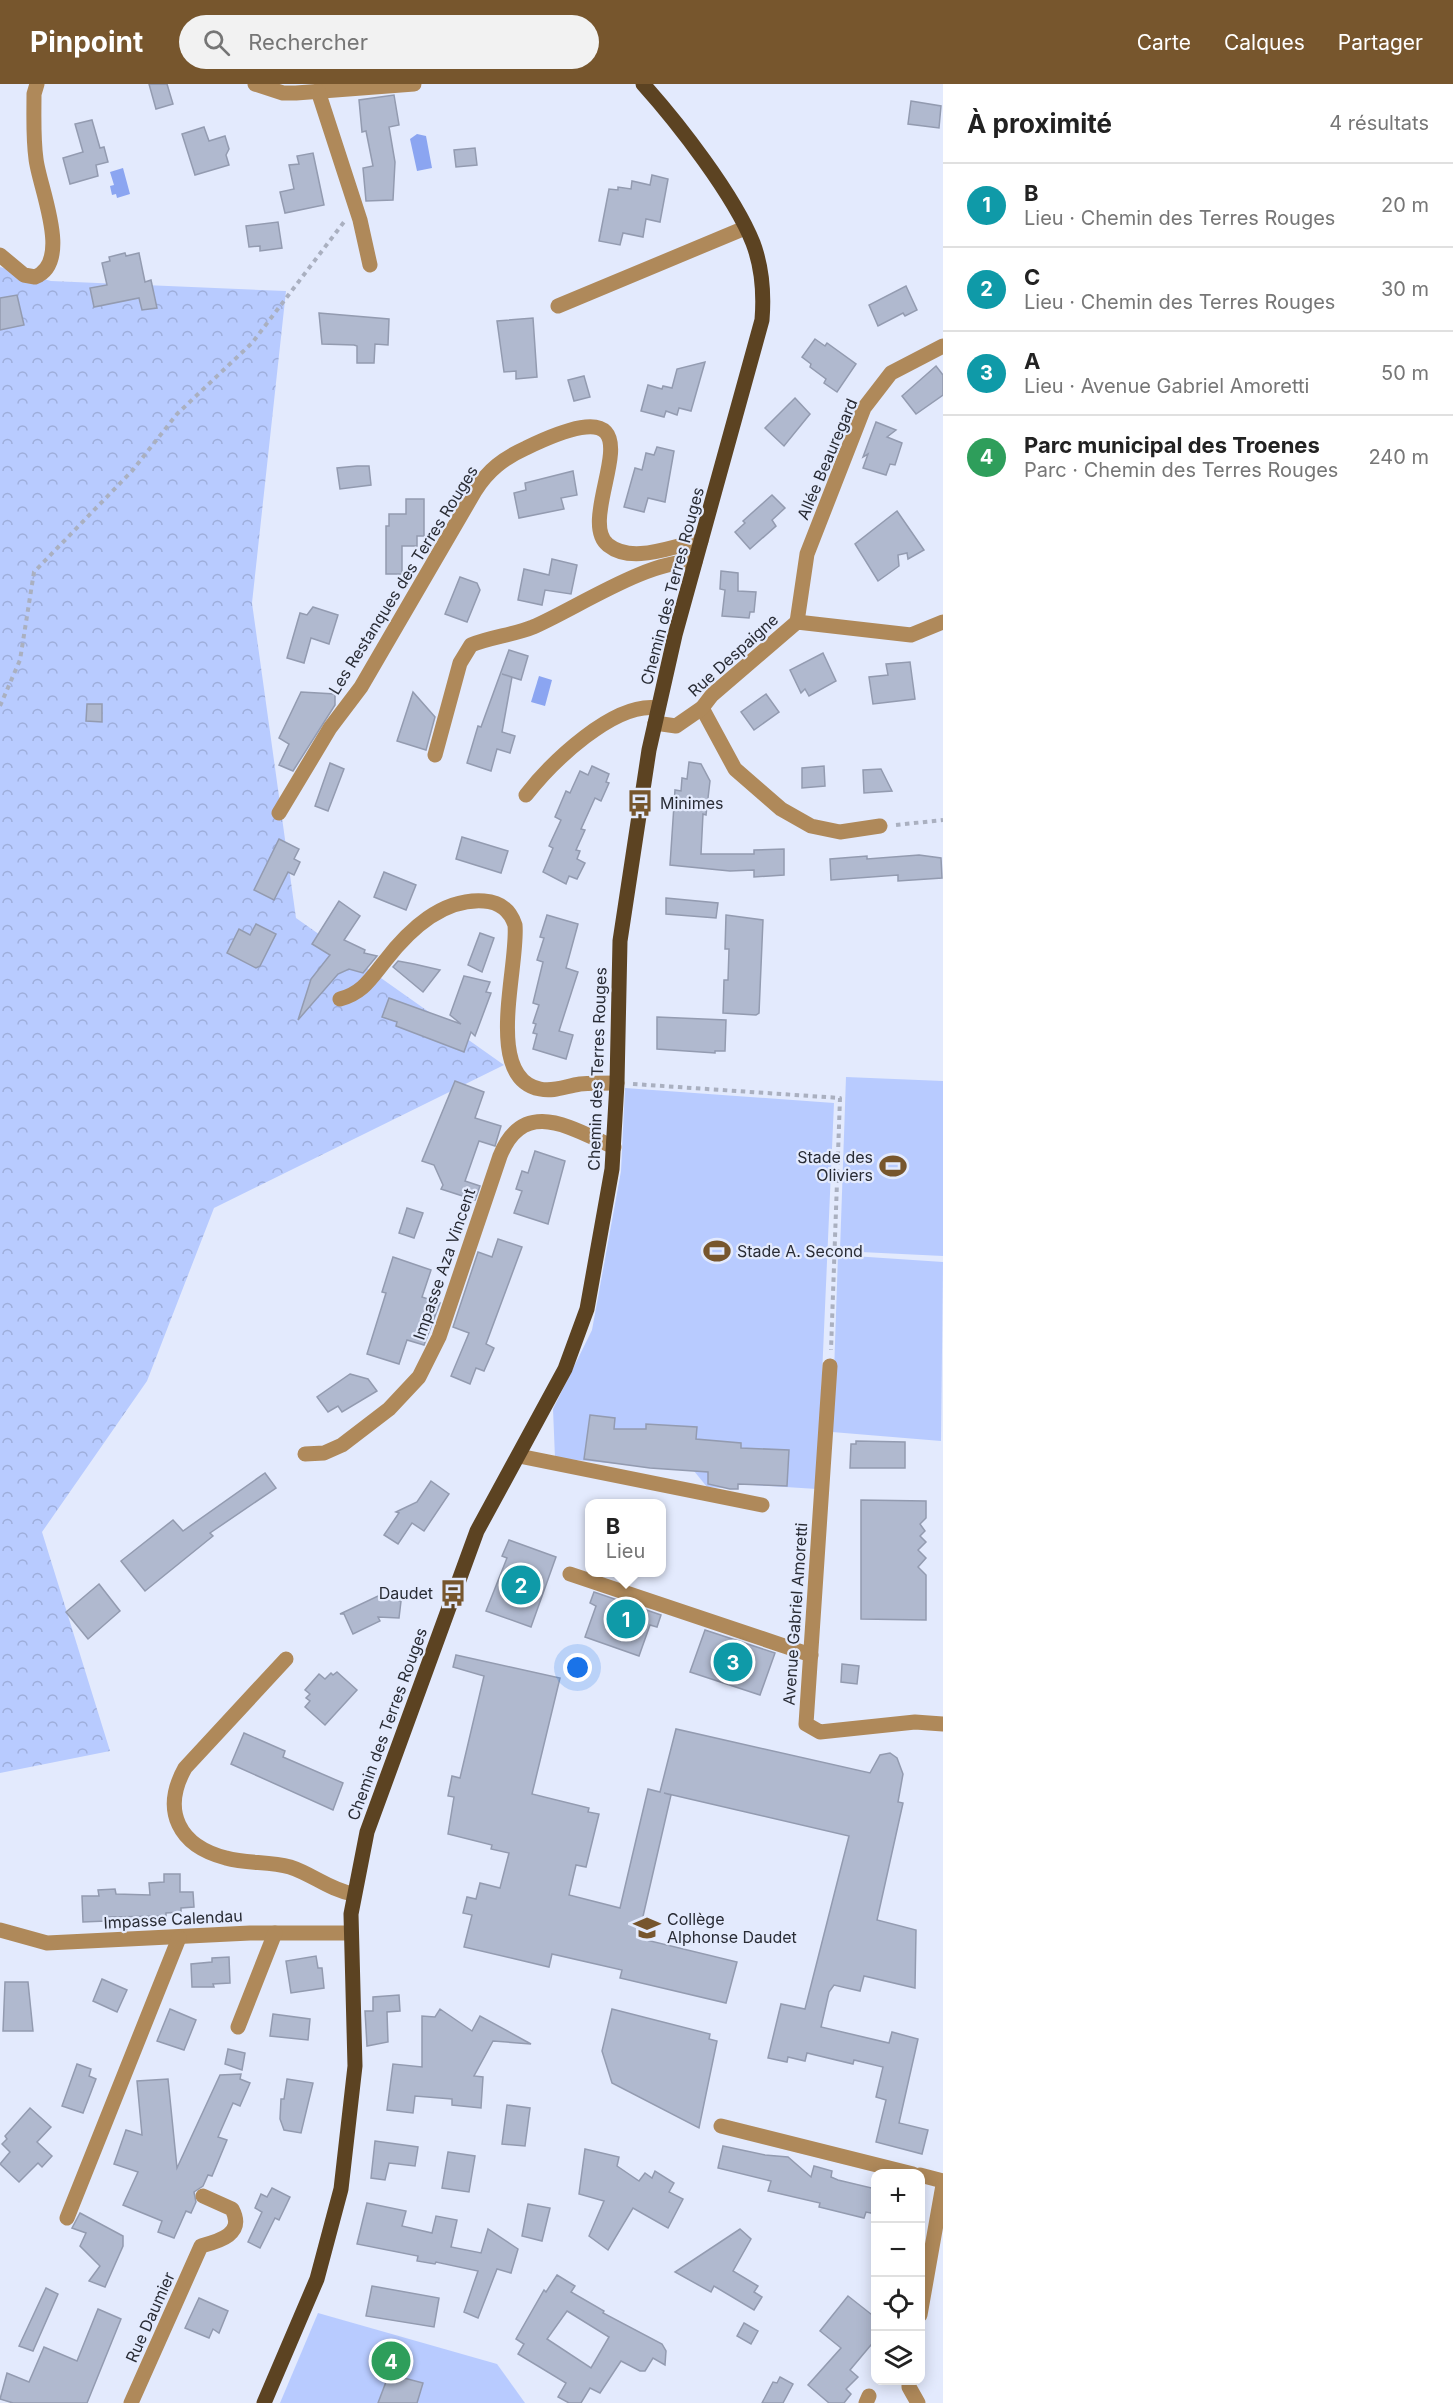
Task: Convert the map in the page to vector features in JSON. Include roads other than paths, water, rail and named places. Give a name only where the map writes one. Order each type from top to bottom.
[{"type":"main road","name":"Chemin des Terres Rouges","points":[[264,2403],[317,2279],[341,2189],[355,2066],[350,1933],[353,1894],[367,1832],[465,1561],[491,1504],[565,1369],[582,1328],[597,1263],[614,1147],[620,941],[630,864],[657,716],[695,562],[762,320],[760,270],[746,228],[688,141],[643,84]]},
{"type":"street","points":[[0,255],[24,275],[35,277],[46,267],[52,250],[53,224],[36,161],[34,94],[37,84]]},
{"type":"street","points":[[255,84],[283,93],[414,84]]},
{"type":"street","points":[[318,91],[355,207],[370,265]]},
{"type":"street","points":[[558,306],[746,228]]},
{"type":"street","name":"Allée Beauregard","points":[[797,622],[807,554],[864,408],[891,373],[943,346]]},
{"type":"street","name":"Les Restanques des Terres Rouges","points":[[279,813],[330,728],[361,687],[475,491],[497,464],[552,435],[583,426],[598,427],[606,435],[610,452],[599,524],[600,533],[606,544],[622,552],[642,553],[701,541]]},
{"type":"street","points":[[435,755],[460,663],[471,645],[533,627],[659,568],[682,562],[695,562]]},
{"type":"street","name":"Rue Despaigne","points":[[526,795],[552,764],[600,728],[633,711],[657,716],[676,726],[702,708],[712,695],[797,622],[911,635],[943,622]]},
{"type":"street","points":[[702,708],[735,769],[781,809],[811,826],[840,832],[880,826]]},
{"type":"street","points":[[340,999],[359,992],[398,945],[439,911],[454,904],[474,901],[498,904],[510,913],[516,932],[507,1036],[510,1062],[516,1073],[527,1084],[546,1090],[580,1084],[617,1083]]},
{"type":"street","name":"Impasse Aza Vincent","points":[[305,1454],[324,1453],[342,1445],[389,1409],[419,1377],[439,1337],[500,1156],[511,1133],[536,1122],[556,1122],[614,1147]]},
{"type":"street","name":"Avenue Gabriel Amoretti","points":[[830,1366],[806,1724],[820,1732],[915,1722],[943,1724]]},
{"type":"street","points":[[519,1455],[762,1504]]},
{"type":"street","points":[[570,1574],[811,1655]]},
{"type":"street","points":[[286,1659],[185,1768],[176,1785],[174,1814],[182,1831],[214,1854],[235,1860],[295,1869],[337,1890],[353,1894]]},
{"type":"street","name":"Impasse Calendau","points":[[0,1930],[47,1943],[275,1933],[350,1933]]},
{"type":"street","points":[[238,2027],[275,1933]]},
{"type":"street","points":[[67,2218],[179,1938]]},
{"type":"street","points":[[721,2126],[893,2169]]},
{"type":"street","points":[[925,2176],[943,2183],[925,2291]]},
{"type":"street","name":"Rue Daumier","points":[[131,2403],[201,2246],[224,2240],[232,2233],[235,2223],[232,2209],[203,2196]]},
{"type":"street","points":[[909,2385],[918,2403]]},
{"type":"place","name":"Minimes","points":[[640,803]]},
{"type":"place","name":"Stade des Oliviers","points":[[893,1166]]},
{"type":"place","name":"Stade A. Second","points":[[717,1251]]},
{"type":"place","name":"C","points":[[521,1585]]},
{"type":"place","name":"Daudet","points":[[453,1593]]},
{"type":"place","name":"B","points":[[626,1619]]},
{"type":"place","name":"A","points":[[733,1662]]},
{"type":"place","name":"Collège Alphonse Daudet","points":[[647,1928]]},
{"type":"place","name":"Parc municipal des Troenes","points":[[391,2361]]}]
